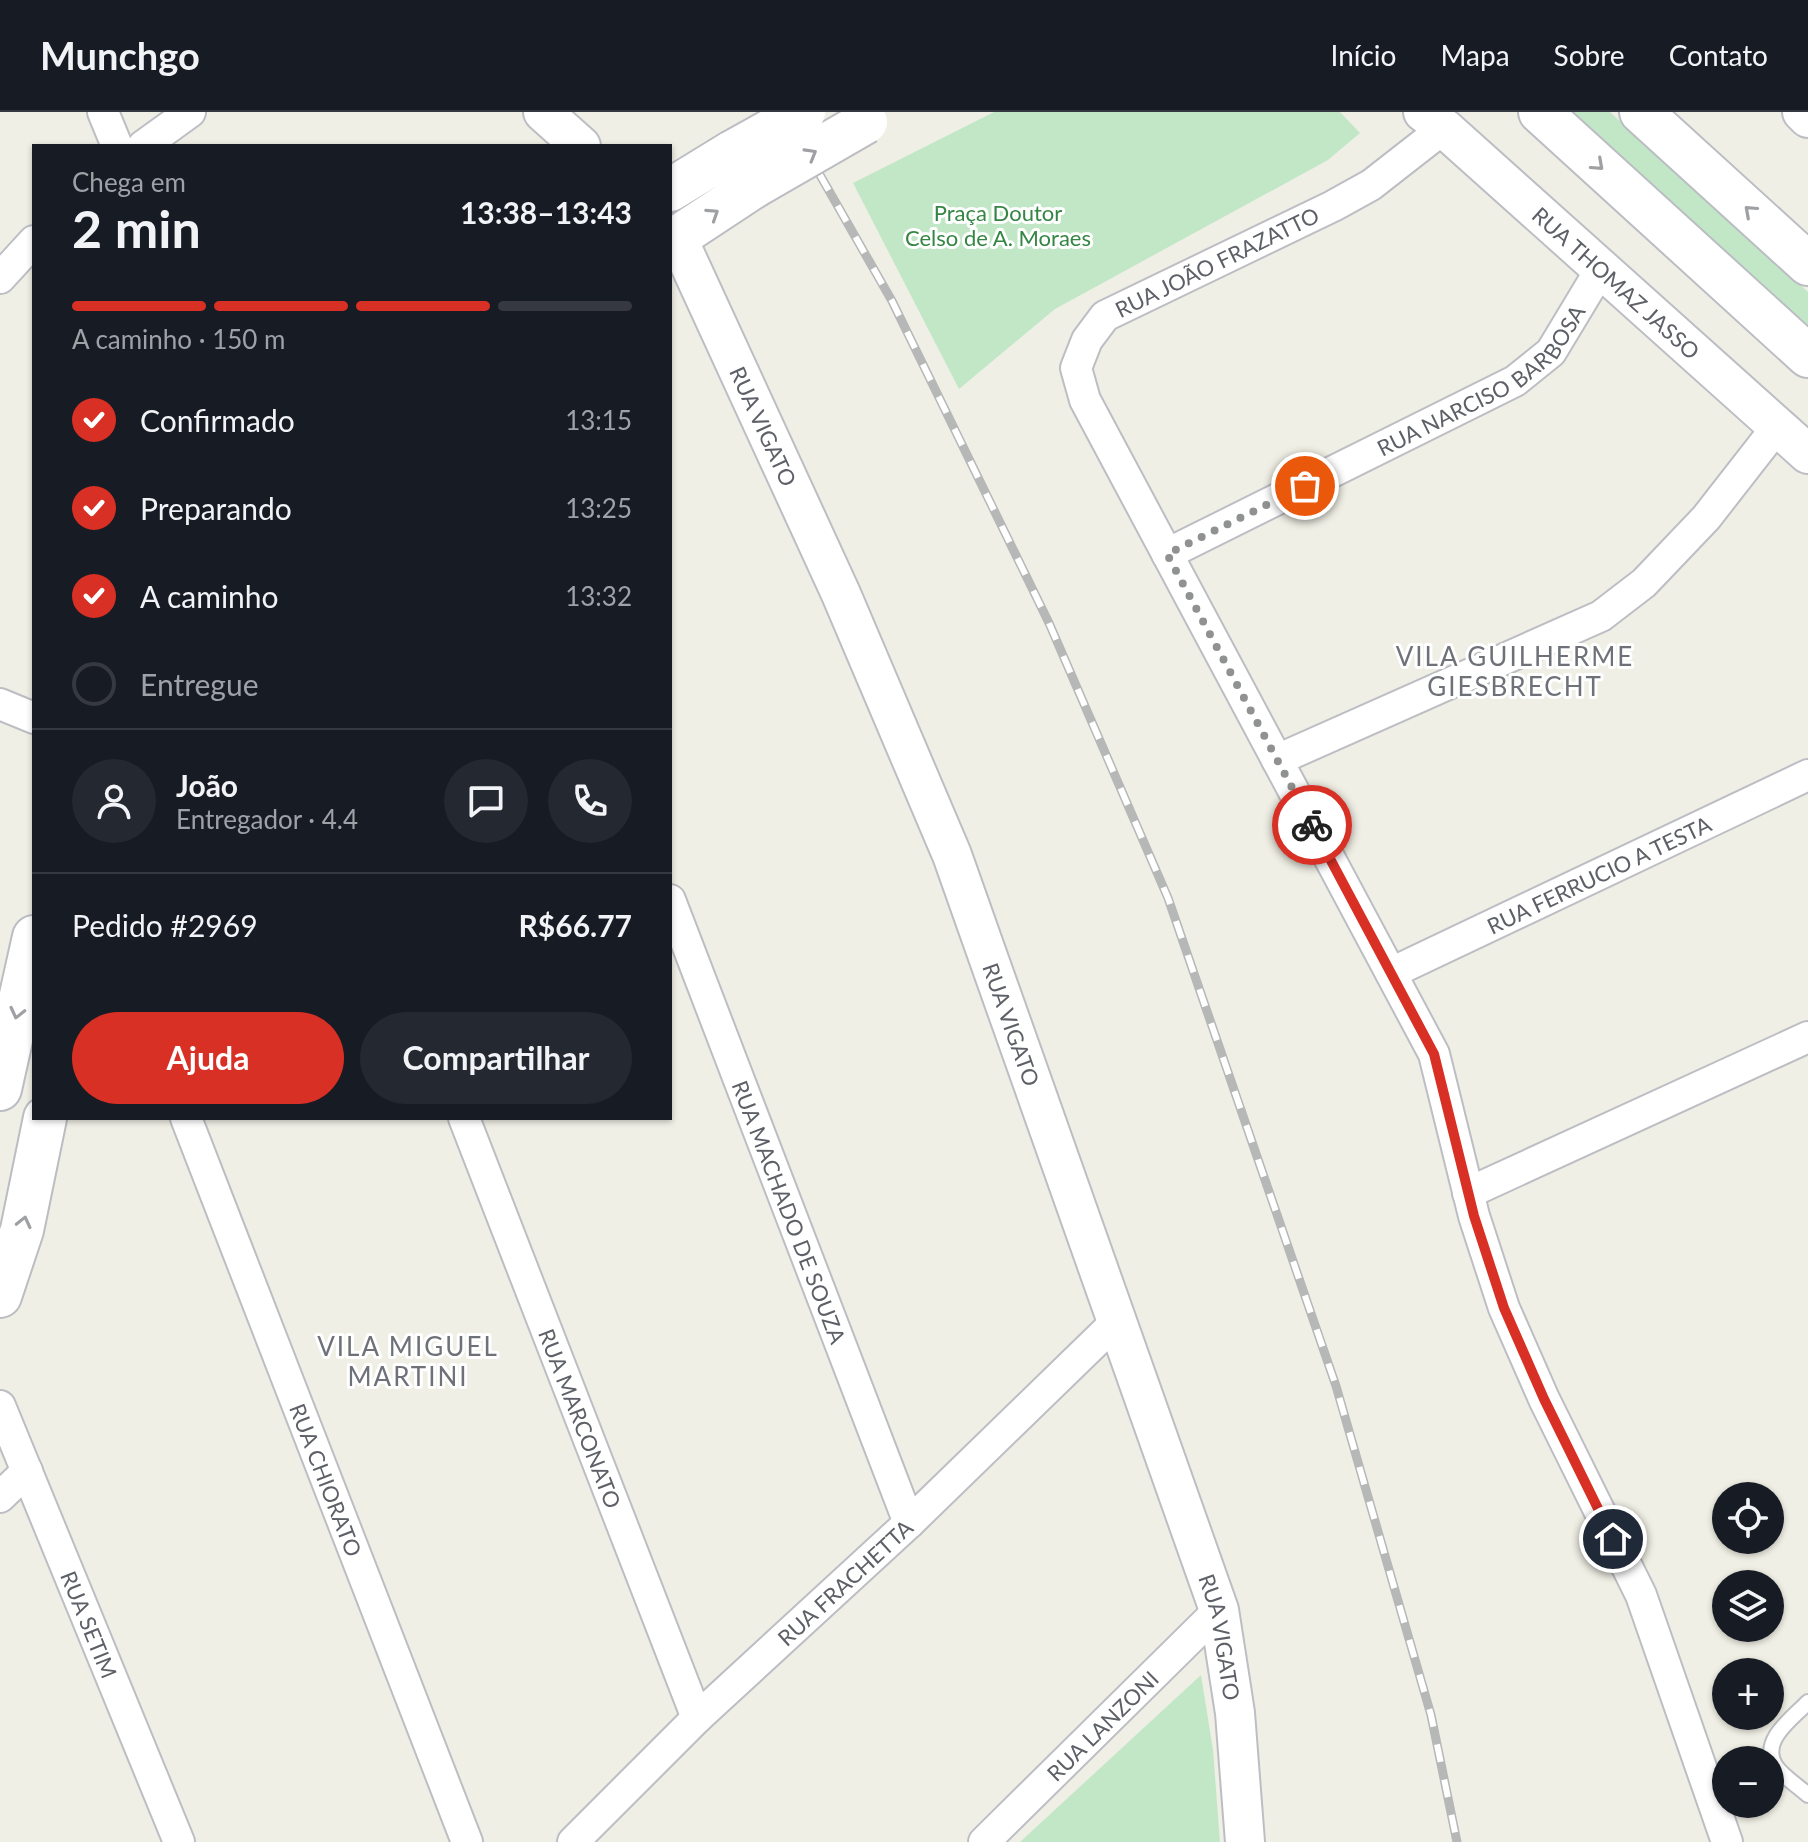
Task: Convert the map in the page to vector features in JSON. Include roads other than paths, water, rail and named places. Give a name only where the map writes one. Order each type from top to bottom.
[{"type":"main road","points":[[672,189],[804,112]]},
{"type":"main road","points":[[1540,112],[1808,356]]},
{"type":"main road","points":[[1641,112],[1808,264]]},
{"type":"main road","points":[[673,240],[755,186],[875,117]]},
{"type":"main road","points":[[0,1089],[32,946]]},
{"type":"main road","points":[[0,1296],[22,1230],[45,1120]]},
{"type":"street","points":[[103,112],[116,144]]},
{"type":"street","points":[[146,144],[190,112]]},
{"type":"street","points":[[543,112],[579,144]]},
{"type":"street","points":[[1802,112],[1808,118]]},
{"type":"street","name":"RUA THOMAZ JASSO","points":[[1434,120],[1808,454]]},
{"type":"street","name":"RUA JOÃO FRAZATTO","points":[[1434,120],[1371,185],[1105,316],[1087,340],[1076,368],[1085,400],[1434,1054],[1468,1193],[1504,1308],[1544,1399],[1641,1595],[1727,1842]]},
{"type":"street","name":"RUA VIGATO","points":[[673,240],[841,594],[952,855],[1219,1610],[1235,1713],[1245,1842]]},
{"type":"street","points":[[0,278],[32,243]]},
{"type":"street","name":"RUA NARCISO BARBOSA","points":[[1167,554],[1515,381],[1551,352],[1601,269]]},
{"type":"street","points":[[1277,760],[1601,616],[1644,583],[1706,518],[1777,427]]},
{"type":"street","points":[[0,704],[32,717]]},
{"type":"street","name":"RUA FERRUCIO A TESTA","points":[[1391,973],[1808,775]]},
{"type":"street","name":"RUA MACHADO DE SOUZA","points":[[672,905],[909,1523]]},
{"type":"street","points":[[1468,1193],[1808,1037]]},
{"type":"street","name":"RUA CHIORATO","points":[[187,1120],[467,1842]]},
{"type":"street","name":"RUA MARCONATO","points":[[465,1120],[697,1718]]},
{"type":"street","name":"RUA FRACHETTA","points":[[573,1842],[697,1718],[909,1523],[1117,1321]]},
{"type":"street","name":"RUA SETIM","points":[[0,1406],[179,1842]]},
{"type":"street","points":[[0,1497],[27,1471]]},
{"type":"street","name":"RUA LANZONI","points":[[984,1842],[1219,1610]]},
{"type":"lane","points":[[1808,1702],[1773,1740],[1772,1751],[1775,1765],[1808,1795]]},
{"type":"railway","points":[[784,112],[892,301],[1049,623],[1168,898],[1336,1386],[1431,1715],[1457,1842]]},
{"type":"district","name":"VILA GUILHERME GIESBRECHT","points":[[1515,671]]},
{"type":"district","name":"VILA MIGUEL MARTINI","points":[[408,1361]]},
{"type":"park label","name":"Praça Doutor Celso de A. Moraes","points":[[998,224]]}]
